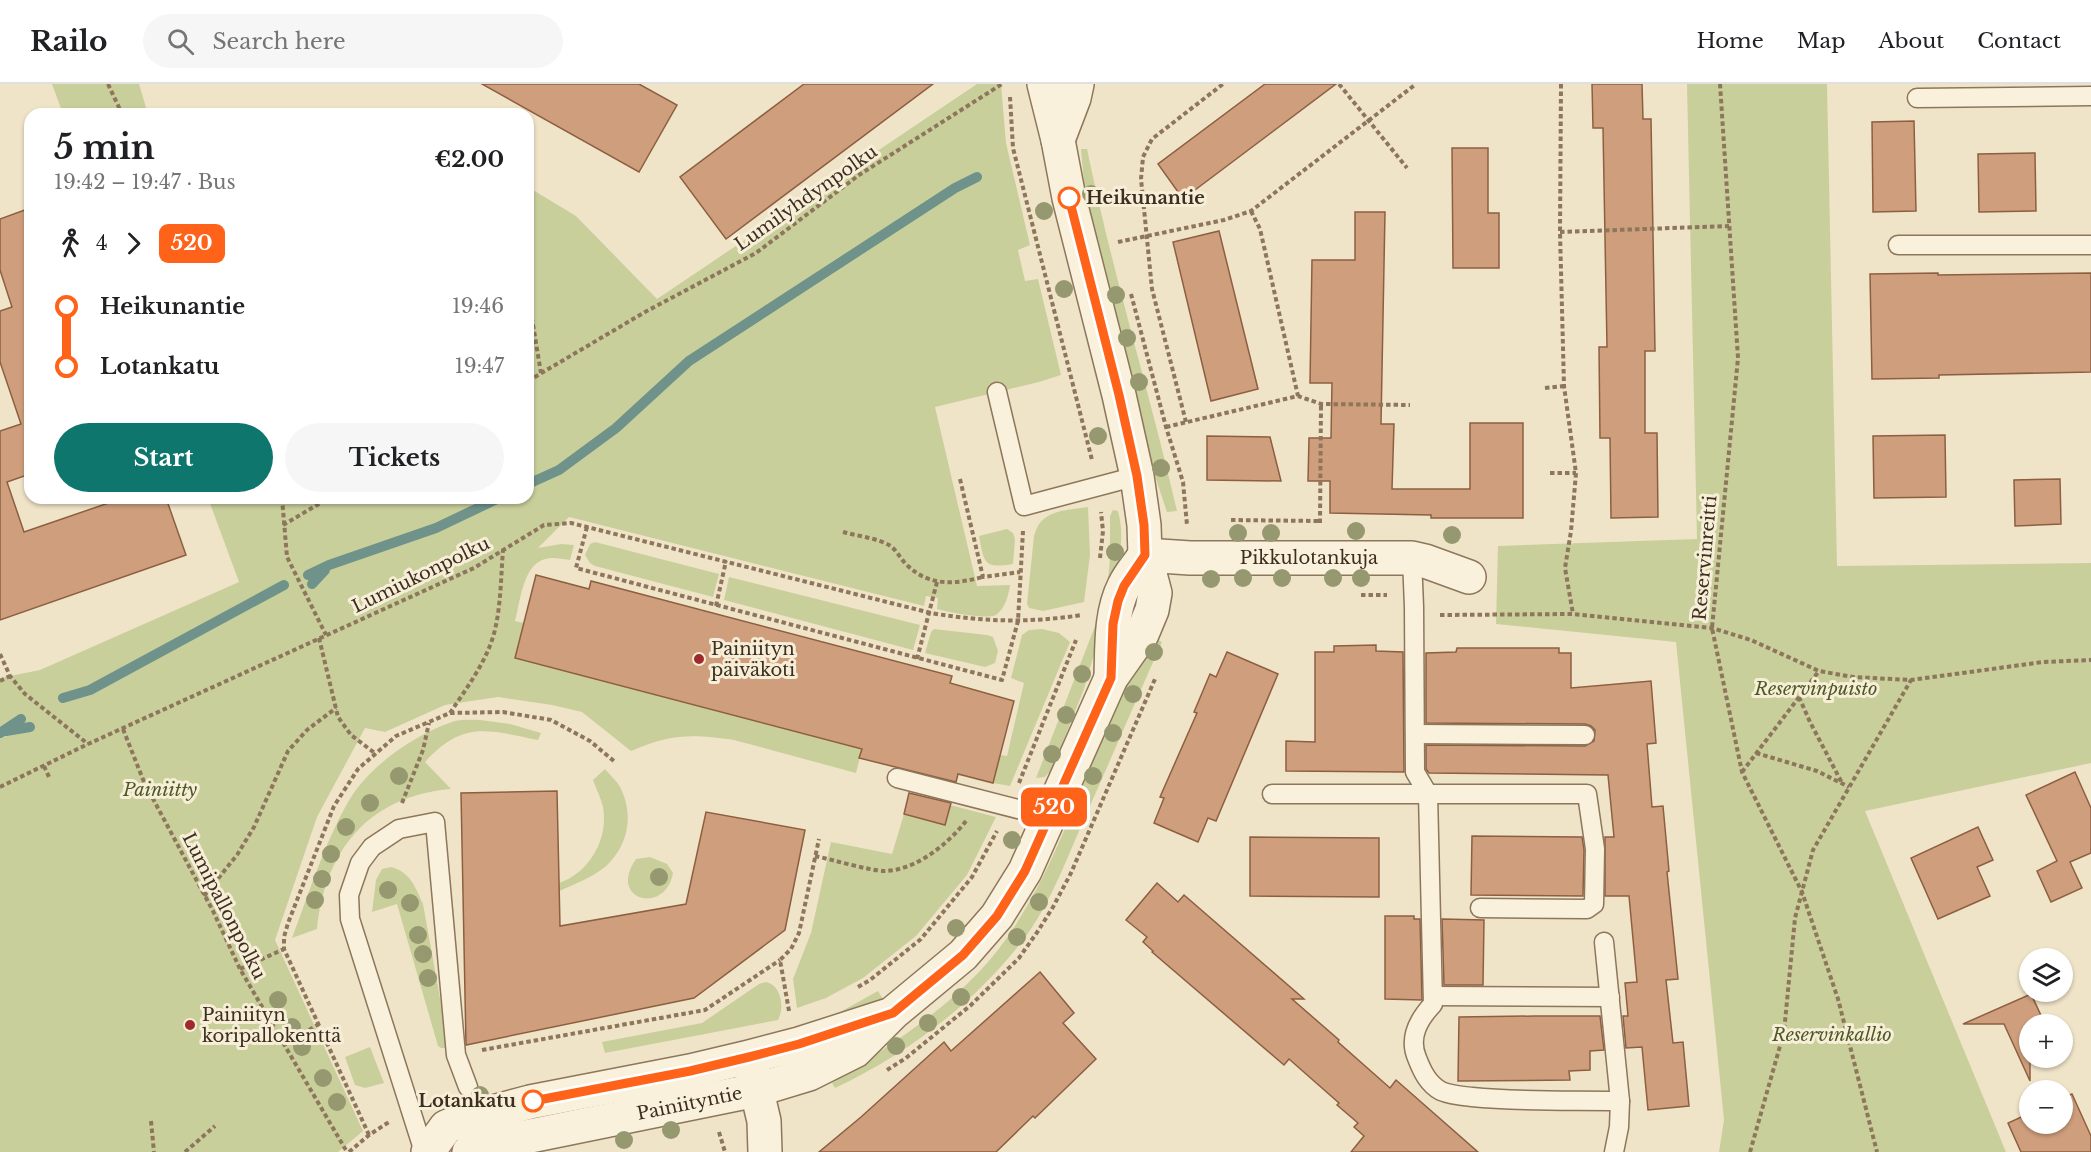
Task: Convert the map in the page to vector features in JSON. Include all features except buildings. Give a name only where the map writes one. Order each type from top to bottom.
[{"type":"street","name":"Painiityntie","points":[[469,1152],[501,1142],[756,1090],[809,1074],[855,1051],[893,1013],[963,955],[997,916],[1025,871],[1111,678],[1142,634],[1152,610],[1155,593],[1145,555],[1144,525],[1137,476],[1069,198],[1044,84]]},
{"type":"street","points":[[1058,140],[1077,84]]},
{"type":"street","name":"Pikkulotankuja","points":[[1145,555],[1190,558],[1412,558],[1469,577]]},
{"type":"street","name":"Painiityntie","points":[[426,1152],[446,1127],[460,1121],[530,1101],[690,1071],[749,1057],[799,1044],[893,1013]]},
{"type":"street","points":[[749,1057],[764,1121],[765,1152]]},
{"type":"lane","points":[[1917,98],[2091,96]]},
{"type":"lane","points":[[1898,245],[2091,245]]},
{"type":"lane","points":[[997,392],[1024,506],[1137,476]]},
{"type":"lane","points":[[1412,558],[1415,772],[1428,794],[1433,996],[1433,1004],[1421,1017],[1414,1033],[1414,1051],[1424,1076],[1440,1091],[1456,1095],[1499,1100],[1620,1101]]},
{"type":"lane","points":[[1415,734],[1585,735]]},
{"type":"lane","points":[[897,778],[1049,817]]},
{"type":"lane","points":[[1272,794],[1587,794],[1595,849],[1594,904],[1587,909],[1480,908]]},
{"type":"lane","points":[[426,1152],[350,919],[349,895],[360,863],[372,847],[399,828],[435,822],[456,1055],[468,1087]]},
{"type":"lane","points":[[1604,942],[1620,1101],[1619,1127],[1614,1152]]},
{"type":"lane","points":[[1433,996],[1610,997]]},
{"type":"path","points":[[108,84],[119,108]]},
{"type":"path","name":"Lumilyhdynpolku","points":[[534,377],[645,312],[756,253],[859,175],[1002,84]]},
{"type":"path","points":[[1186,422],[1152,289],[1141,179],[1143,157],[1152,139],[1223,84]]},
{"type":"path","points":[[1339,84],[1407,168]]},
{"type":"path","points":[[1118,242],[1224,220],[1251,211],[1416,84]]},
{"type":"path","points":[[1561,84],[1560,232],[1564,386],[1576,473],[1565,568],[1573,614]]},
{"type":"path","name":"Reservinreitti","points":[[1720,84],[1738,358],[1712,628],[1742,772],[1802,892],[1838,999],[1877,1152]]},
{"type":"path","points":[[1010,93],[1013,148],[1099,487],[1103,531],[1100,560]]},
{"type":"path","points":[[1251,211],[1260,229],[1298,396]]},
{"type":"path","points":[[1560,232],[1729,226]]},
{"type":"path","points":[[1115,231],[1121,253]]},
{"type":"path","points":[[1130,288],[1166,427],[1183,482],[1190,558]]},
{"type":"path","points":[[534,331],[541,373]]},
{"type":"path","points":[[1545,388],[1564,386]]},
{"type":"path","points":[[1166,427],[1298,396],[1321,404],[1410,405]]},
{"type":"path","points":[[1319,558],[1321,404]]},
{"type":"path","points":[[1550,473],[1576,473]]},
{"type":"path","points":[[960,479],[983,577]]},
{"type":"path","points":[[282,504],[287,558],[326,635]]},
{"type":"path","points":[[283,525],[319,504]]},
{"type":"path","points":[[587,527],[576,568],[1002,680],[1018,621],[1024,506]]},
{"type":"path","points":[[1231,520],[1320,521]]},
{"type":"path","name":"Lumiukonpolku","points":[[0,787],[88,744],[474,568],[544,525],[571,523],[929,612],[968,619],[1018,621],[1044,621],[1086,614],[1082,625]]},
{"type":"path","points":[[843,532],[889,546],[909,567],[929,580],[945,584],[1020,572]]},
{"type":"path","points":[[450,713],[474,677],[496,627],[503,550]]},
{"type":"path","points":[[716,606],[726,561]]},
{"type":"path","points":[[917,659],[937,582]]},
{"type":"path","points":[[1501,614],[1573,614],[1712,628],[1751,640],[1819,671],[1853,677],[1911,680],[2043,662],[2091,660]]},
{"type":"path","points":[[852,991],[870,980],[921,939],[972,877],[1009,807],[1078,636]]},
{"type":"path","points":[[319,638],[338,717],[351,735],[376,754]]},
{"type":"path","points":[[0,654],[10,676],[25,694],[88,744]]},
{"type":"path","points":[[1742,772],[1819,671]]},
{"type":"path","points":[[0,681],[10,676]]},
{"type":"path","points":[[1750,1152],[1784,1032],[1795,918],[1813,850],[1911,680]]},
{"type":"path","points":[[1799,697],[1842,783]]},
{"type":"path","points":[[204,896],[237,855],[254,827],[288,751],[308,730],[336,708]]},
{"type":"path","points":[[399,828],[402,800],[423,750],[430,722]]},
{"type":"path","name":"Lumipallonpolku","points":[[123,729],[144,782],[240,969],[348,1152]]},
{"type":"path","points":[[1756,753],[1817,771],[1850,787]]},
{"type":"path","points":[[44,766],[49,777]]},
{"type":"path","points":[[815,856],[885,871],[908,866],[933,853],[953,837],[966,822],[974,798]]},
{"type":"path","points":[[456,1055],[705,1010],[780,960],[791,949],[799,933],[819,839]]},
{"type":"path","points":[[240,969],[284,949]]},
{"type":"path","points":[[780,960],[790,1016]]},
{"type":"path","points":[[283,1045],[319,1024]]},
{"type":"path","points":[[348,1152],[410,1107]]},
{"type":"path","points":[[151,1121],[154,1152]]},
{"type":"path","points":[[185,1152],[216,1126]]},
{"type":"path","points":[[719,1132],[725,1152]]},
{"type":"green space","points":[[52,84],[139,84],[146,108],[61,108]]},
{"type":"green space","name":"Painiitty","points":[[977,84],[1001,84],[1006,143],[1030,245],[1018,250],[1025,281],[1038,279],[1061,375],[935,407],[977,586],[1010,585],[1002,609],[996,615],[984,617],[937,609],[938,598],[926,596],[924,606],[569,517],[538,548],[561,544],[574,545],[570,560],[551,558],[542,560],[534,565],[529,573],[515,621],[524,623],[515,658],[862,749],[856,773],[719,738],[693,736],[670,738],[631,751],[582,712],[498,697],[445,705],[385,732],[365,728],[317,817],[275,940],[363,1131],[338,1152],[0,1152],[0,678],[40,670],[239,582],[210,504],[534,504],[534,191],[576,216],[657,299]]},
{"type":"green space","name":"Reservinpuisto","points":[[1687,84],[1827,84],[1837,566],[2091,563],[2091,763],[1865,811],[2006,1152],[1719,1152],[1724,1120],[1676,642],[1496,624],[1498,546],[1697,539]]},
{"type":"green space","points":[[1081,149],[1087,149],[1177,511],[1167,512],[1156,479],[1085,194]]},
{"type":"green space","points":[[1088,507],[1090,555],[1084,602],[1043,611],[1029,608],[1027,604],[1034,536],[1037,527],[1048,516],[1055,513]]},
{"type":"green space","points":[[1113,510],[1118,511],[1121,529],[1116,583],[1108,581],[1110,516]]},
{"type":"green space","points":[[1007,529],[1013,533],[1015,539],[1013,564],[996,566],[984,558],[979,536]]},
{"type":"green space","points":[[595,542],[719,574],[713,597],[595,566],[585,555],[590,544]]},
{"type":"green space","points":[[729,577],[920,625],[913,650],[724,600]]},
{"type":"green space","points":[[1097,621],[1103,623],[1084,689],[1052,769],[1045,777],[1036,778]]},
{"type":"green space","points":[[934,629],[993,637],[998,651],[995,663],[985,667],[925,653]]},
{"type":"green space","points":[[1042,629],[1059,633],[1070,642],[1010,786],[993,783],[1000,755],[1007,756],[1024,683],[1011,678],[1022,635],[1029,630]]},
{"type":"green space","points":[[1153,638],[1162,642],[1060,876],[1029,932],[989,980],[942,1022],[890,1058],[835,1088],[832,1083],[907,1033],[944,1005],[977,974],[1001,946],[1022,915],[1040,882],[1114,710]]},
{"type":"green space","points":[[480,720],[510,724],[541,733],[538,740],[490,731],[464,734],[452,739],[439,749],[425,762],[451,789],[422,794],[397,803],[375,816],[356,832],[341,852],[330,875],[317,929],[292,938],[332,835],[348,802],[368,776],[394,753],[437,728],[455,721]]},
{"type":"green space","points":[[605,769],[619,785],[626,801],[628,822],[623,842],[613,859],[600,871],[560,891],[559,883],[570,878],[588,863],[600,842],[603,831],[603,807],[593,780]]},
{"type":"green space","points":[[950,805],[996,817],[967,875],[916,936],[863,978],[826,998],[797,1008],[793,979],[811,933],[831,842],[892,854],[904,814],[945,825]]},
{"type":"green space","points":[[650,857],[667,864],[673,873],[668,886],[660,895],[641,898],[633,893],[628,885],[629,873],[636,859]]},
{"type":"green space","points":[[391,867],[407,876],[423,904],[449,1048],[438,1046],[397,904],[372,912],[376,880],[382,869]]},
{"type":"green space","points":[[766,982],[775,987],[780,997],[781,1009],[778,1020],[605,1053],[602,1042],[702,1023],[759,984]]},
{"type":"green space","points":[[878,991],[886,1004],[833,1016]]},
{"type":"green space","points":[[370,1047],[384,1083],[365,1088],[355,1085],[345,1057]]},
{"type":"waterway","points":[[534,481],[559,470],[616,428],[689,361],[955,188],[977,177]]},
{"type":"waterway","points":[[308,575],[329,565],[436,528],[486,504]]},
{"type":"waterway","points":[[312,584],[325,570]]},
{"type":"waterway","points":[[63,698],[90,690],[284,585]]},
{"type":"waterway","points":[[0,733],[21,719]]},
{"type":"waterway","points":[[6,731],[30,727]]},
{"type":"bus line","name":"520","points":[[533,1101],[690,1071],[749,1057],[799,1044],[893,1013],[963,955],[997,916],[1025,871],[1111,678],[1113,624],[1118,601],[1124,586],[1145,555],[1144,525],[1137,476],[1069,198]]},
{"type":"place","name":"Heikunantie","points":[[1069,198]]},
{"type":"place","name":"Painiityn päiväkoti","points":[[699,659]]},
{"type":"place","name":"Painiityn koripallokenttä","points":[[190,1025]]},
{"type":"place","name":"Lotankatu","points":[[533,1101]]},
{"type":"park label","name":"Reservinkallio","points":[[1832,1035]]}]
